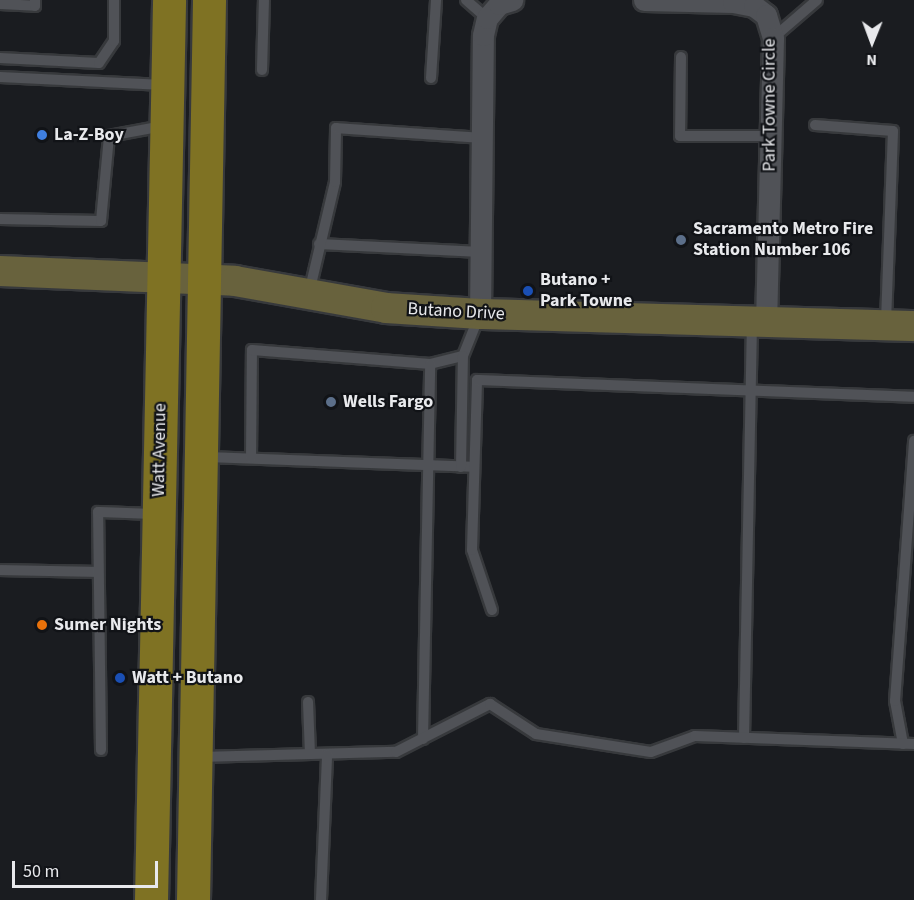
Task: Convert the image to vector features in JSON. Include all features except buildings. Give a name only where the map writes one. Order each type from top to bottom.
[{"type":"main road","name":"Watt Avenue","points":[[151,900],[169,0]]},
{"type":"main road","points":[[193,900],[209,0]]},
{"type":"street","points":[[480,314],[482,138],[487,18],[500,4],[512,0]]},
{"type":"street","name":"Park Towne Circle","points":[[644,0],[727,1],[754,6],[766,15],[773,38],[770,136],[759,322]]},
{"type":"street","name":"Butano Drive","points":[[0,271],[204,278],[308,296],[480,314],[900,325]]},
{"type":"lane","points":[[0,4],[35,6],[35,0]]},
{"type":"lane","points":[[0,58],[99,63],[114,41],[114,0]]},
{"type":"lane","points":[[262,70],[264,0]]},
{"type":"lane","points":[[430,78],[436,0]]},
{"type":"lane","points":[[466,0],[487,18]]},
{"type":"lane","points":[[773,38],[817,0]]},
{"type":"lane","points":[[681,57],[680,136],[770,136]]},
{"type":"lane","points":[[0,77],[167,85]]},
{"type":"lane","points":[[0,219],[101,221],[109,136],[166,125]]},
{"type":"lane","points":[[815,125],[893,131],[900,325]]},
{"type":"lane","points":[[308,296],[335,182],[336,128],[482,138]]},
{"type":"lane","points":[[319,244],[481,252]]},
{"type":"lane","points":[[461,467],[463,356],[480,314]]},
{"type":"lane","points":[[744,738],[750,391],[759,322]]},
{"type":"lane","points":[[251,458],[252,350],[430,364],[463,356]]},
{"type":"lane","points":[[423,739],[430,364]]},
{"type":"lane","points":[[492,610],[472,550],[477,380],[914,397]]},
{"type":"lane","points":[[195,757],[396,752],[490,704],[536,734],[651,752],[695,736],[909,744],[895,701],[914,441]]},
{"type":"lane","points":[[200,457],[474,467]]},
{"type":"lane","points":[[102,750],[96,572],[98,512],[158,514]]},
{"type":"lane","points":[[0,570],[96,572]]},
{"type":"lane","points":[[308,702],[310,754]]},
{"type":"lane","points":[[321,900],[327,754]]},
{"type":"place","name":"La-Z-Boy","points":[[42,135]]},
{"type":"place","name":"Sacramento Metro Fire Station Number 106","points":[[681,240]]},
{"type":"place","name":"Butano + Park Towne","points":[[528,291]]},
{"type":"place","name":"Wells Fargo","points":[[331,402]]},
{"type":"place","name":"Sumer Nights","points":[[42,625]]},
{"type":"place","name":"Watt + Butano","points":[[120,678]]}]
